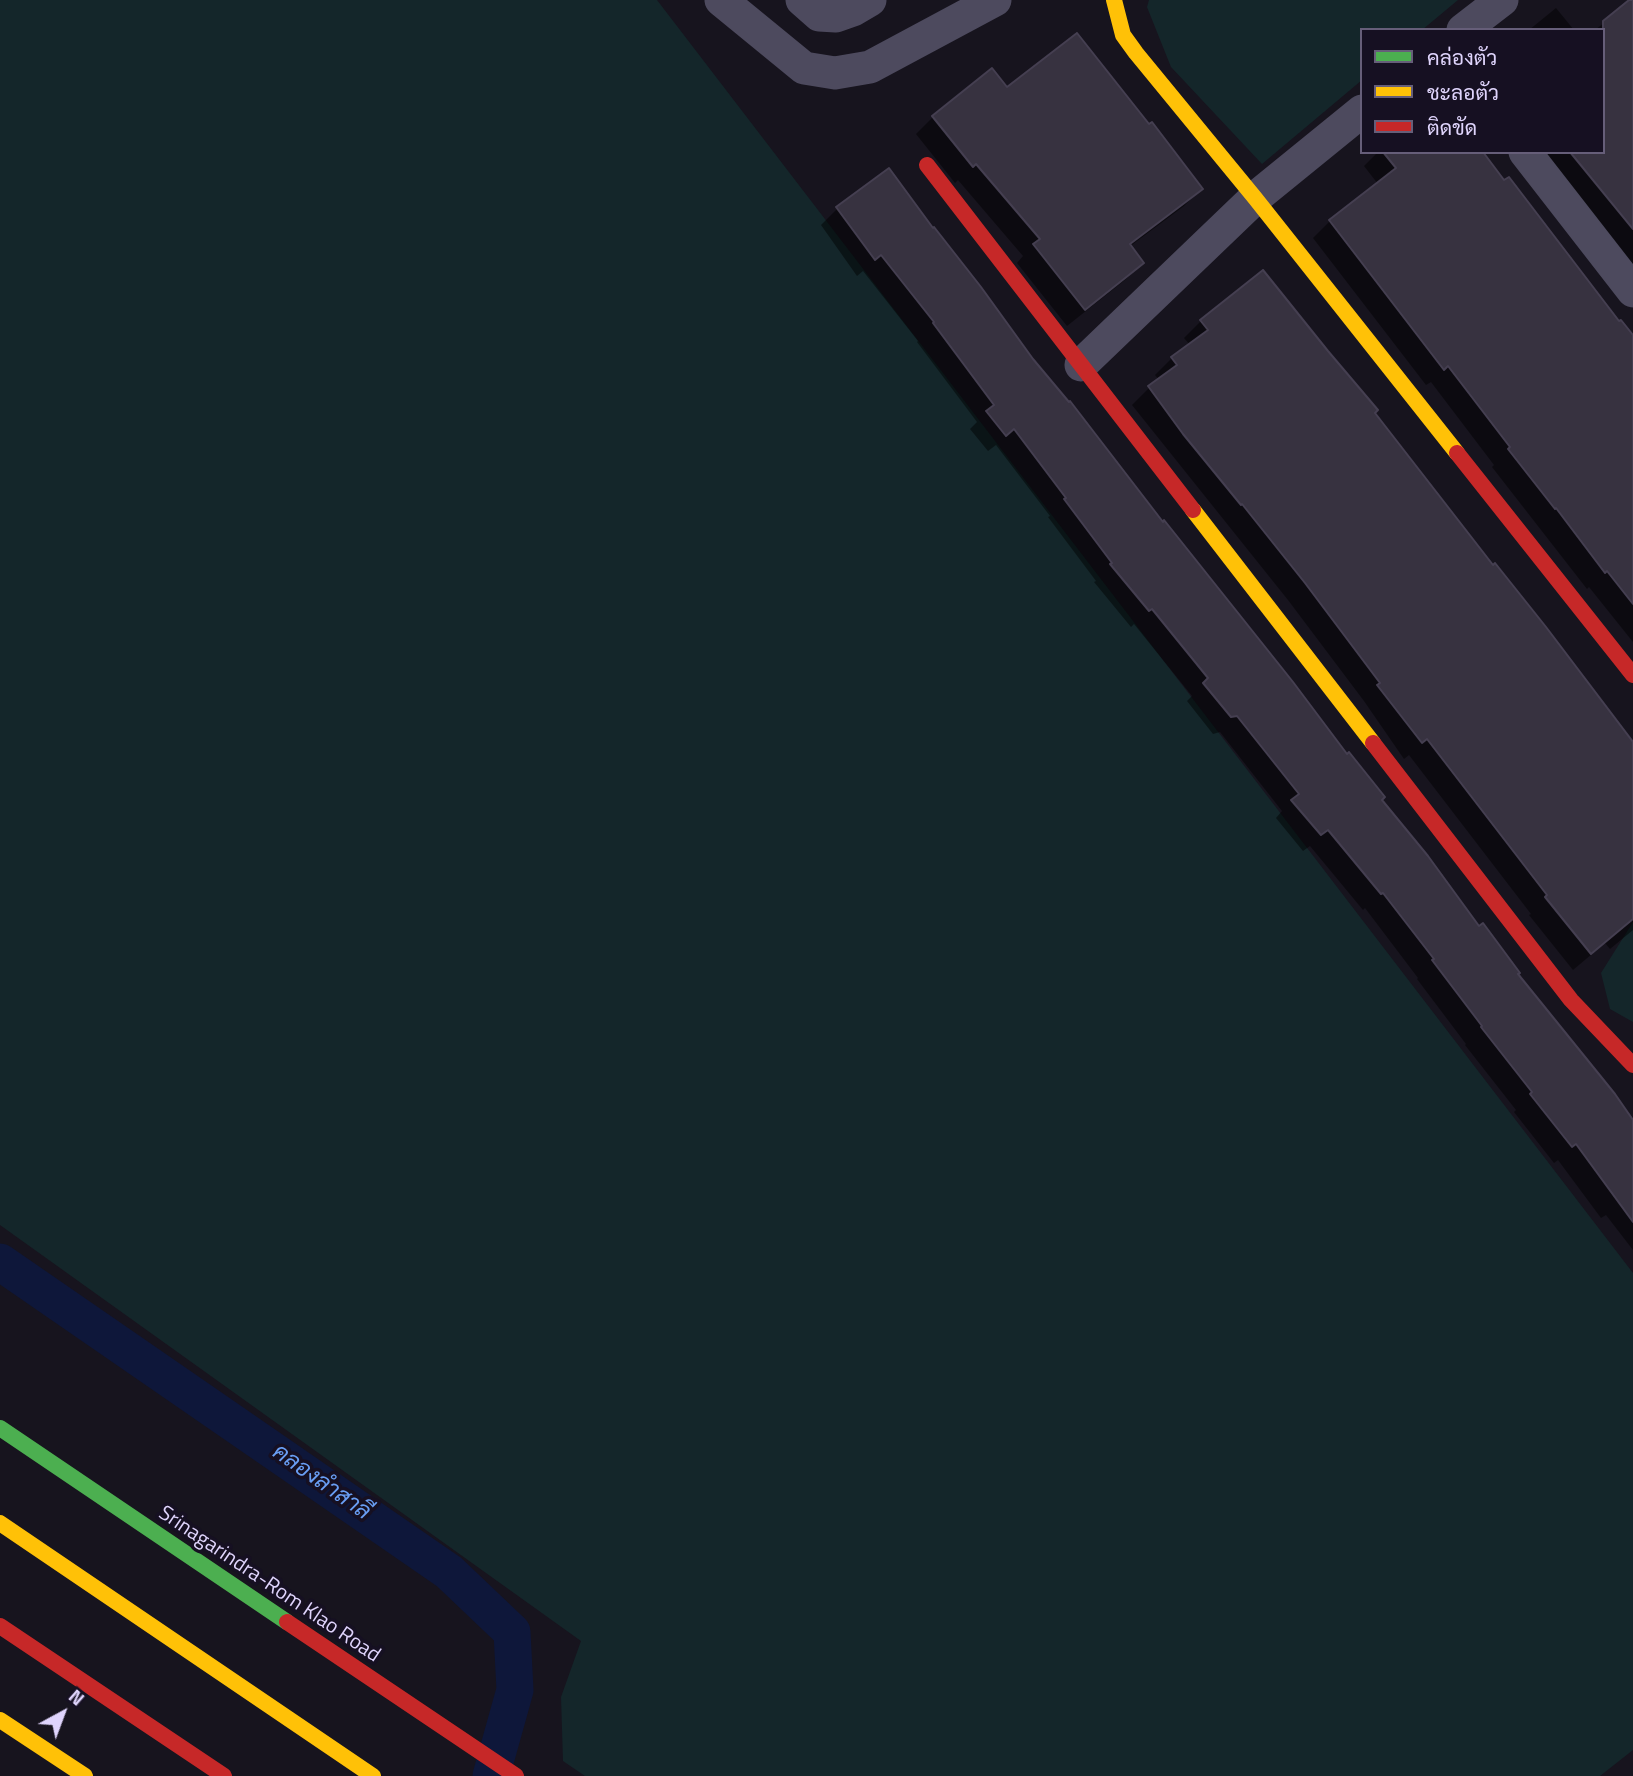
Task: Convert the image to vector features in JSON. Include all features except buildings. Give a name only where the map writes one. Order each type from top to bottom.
[{"type":"street","points":[[721,0],[804,68],[835,73],[870,67],[995,0]]},
{"type":"street","points":[[804,68],[810,7],[836,16],[870,0]]},
{"type":"street","points":[[1114,0],[1123,35],[1633,674]]},
{"type":"street","points":[[1466,28],[1502,0]]},
{"type":"street","points":[[1081,365],[1255,198],[1360,113]]},
{"type":"street","points":[[1527,154],[1633,291]]},
{"type":"street","points":[[927,165],[1570,1000],[1633,1065]]},
{"type":"street","name":"Srinagarindra-Rom Klao Road","points":[[0,1428],[516,1776]]},
{"type":"street","points":[[0,1523],[373,1776]]},
{"type":"street","points":[[0,1626],[223,1776]]},
{"type":"street","points":[[0,1720],[85,1776]]},
{"type":"shaded area","points":[[0,0],[657,0],[1633,1273],[1633,1750],[1600,1776],[585,1776],[563,1761],[561,1697],[581,1641],[0,1225]]},
{"type":"shaded area","points":[[1149,0],[1458,0],[1424,28],[1360,28],[1360,82],[1262,164],[1171,67],[1147,7]]},
{"type":"shaded area","points":[[1633,922],[1633,1022],[1610,1009],[1601,973]]},
{"type":"waterway","name":"คลองลำสาลี","points":[[0,1262],[449,1572],[512,1632],[515,1690],[491,1776]]},
{"type":"traffic: fast","points":[[0,1428],[287,1622]]},
{"type":"traffic: slow","points":[[1114,0],[1123,35],[1136,53],[1457,453]]},
{"type":"traffic: slow","points":[[1193,510],[1373,743]]},
{"type":"traffic: slow","points":[[0,1523],[373,1776]]},
{"type":"traffic: slow","points":[[0,1720],[85,1776]]},
{"type":"traffic: jam","points":[[927,165],[1193,510]]},
{"type":"traffic: jam","points":[[1457,453],[1633,675]]},
{"type":"traffic: jam","points":[[1373,743],[1571,1000],[1633,1065]]},
{"type":"traffic: jam","points":[[287,1622],[516,1776]]},
{"type":"traffic: jam","points":[[0,1626],[224,1776]]}]
